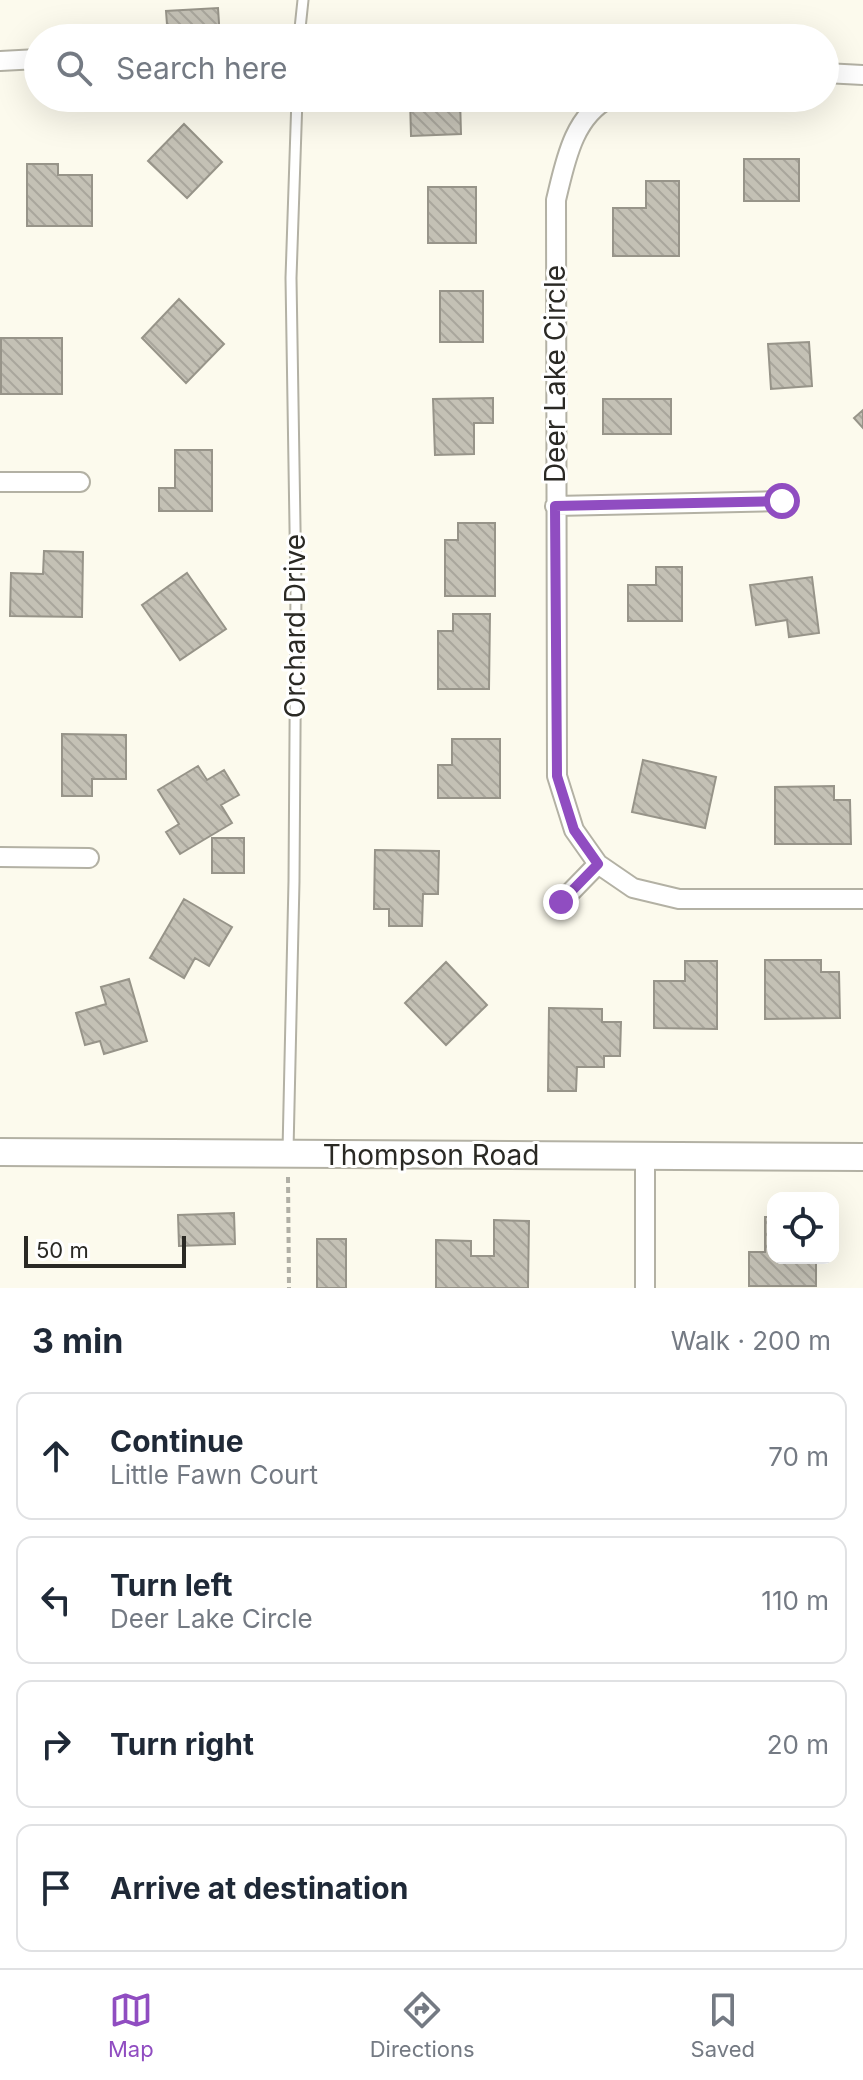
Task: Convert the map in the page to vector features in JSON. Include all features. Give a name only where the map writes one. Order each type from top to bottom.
[{"type":"street","points":[[0,61],[24,60]]},
{"type":"street","points":[[839,74],[863,75]]},
{"type":"street","name":"Deer Lake Circle","points":[[590,112],[569,145],[556,200],[557,776],[574,830],[598,864],[633,888],[679,899],[863,899]]},
{"type":"street","points":[[0,482],[80,482]]},
{"type":"street","points":[[555,506],[782,501]]},
{"type":"street","points":[[0,857],[89,858]]},
{"type":"street","points":[[561,902],[598,864]]},
{"type":"street","name":"Thompson Road","points":[[0,1152],[863,1157]]},
{"type":"street","points":[[645,1155],[645,1288]]},
{"type":"lane","points":[[300,24],[303,0]]},
{"type":"lane","name":"Orchard Drive","points":[[288,1155],[296,589],[291,278],[297,112]]},
{"type":"path","points":[[288,1155],[289,1288]]},
{"type":"building","points":[[218,8],[219,24],[167,24],[166,11]]},
{"type":"building","points":[[410,112],[460,112],[461,134],[411,136]]},
{"type":"building","points":[[184,124],[222,162],[187,198],[148,161]]},
{"type":"building","points":[[744,159],[799,159],[799,201],[744,201]]},
{"type":"building","points":[[27,164],[58,164],[58,175],[92,175],[92,226],[27,226]]},
{"type":"building","points":[[646,181],[679,181],[679,256],[613,256],[613,208],[646,208]]},
{"type":"building","points":[[428,187],[476,187],[476,243],[428,243]]},
{"type":"building","points":[[440,291],[483,291],[483,342],[440,342]]},
{"type":"building","points":[[179,299],[224,344],[186,383],[142,338]]},
{"type":"building","points":[[1,338],[62,338],[62,394],[1,394]]},
{"type":"building","points":[[809,342],[812,386],[771,389],[768,344]]},
{"type":"building","points":[[493,398],[493,423],[474,423],[474,454],[435,455],[433,399]]},
{"type":"building","points":[[603,399],[671,399],[671,434],[603,434]]},
{"type":"building","points":[[863,410],[863,428],[854,418]]},
{"type":"building","points":[[175,450],[212,450],[212,511],[159,511],[159,488],[175,488]]},
{"type":"building","points":[[458,523],[495,523],[495,596],[445,596],[445,540],[458,540]]},
{"type":"building","points":[[44,551],[83,552],[82,617],[10,616],[11,573],[43,574]]},
{"type":"building","points":[[656,567],[682,567],[682,621],[628,621],[628,585],[656,585]]},
{"type":"building","points":[[187,573],[226,629],[180,660],[142,605]]},
{"type":"building","points":[[812,577],[819,633],[789,637],[787,620],[756,625],[750,585]]},
{"type":"building","points":[[453,614],[490,614],[489,689],[438,689],[438,631],[453,631]]},
{"type":"building","points":[[62,734],[126,735],[126,779],[92,779],[92,796],[62,796]]},
{"type":"building","points":[[452,739],[500,739],[500,798],[438,798],[438,765],[452,765]]},
{"type":"building","points":[[643,760],[716,777],[705,828],[632,812]]},
{"type":"building","points":[[198,766],[207,780],[224,770],[239,795],[221,805],[232,823],[180,854],[166,832],[179,824],[158,790]]},
{"type":"building","points":[[834,786],[834,800],[850,800],[851,844],[775,844],[775,787]]},
{"type":"building","points":[[212,838],[244,838],[244,873],[212,873]]},
{"type":"building","points":[[375,850],[439,851],[438,894],[423,894],[422,926],[389,926],[389,909],[374,909]]},
{"type":"building","points":[[184,899],[232,927],[209,966],[195,958],[184,978],[150,958]]},
{"type":"building","points":[[765,960],[821,960],[821,972],[839,972],[840,1018],[765,1019]]},
{"type":"building","points":[[685,961],[717,961],[717,1029],[654,1028],[654,981],[685,981]]},
{"type":"building","points":[[446,962],[487,1005],[446,1045],[405,1003]]},
{"type":"building","points":[[129,979],[147,1041],[104,1054],[100,1041],[85,1045],[76,1013],[106,1004],[101,987]]},
{"type":"building","points":[[549,1008],[602,1009],[602,1022],[621,1022],[620,1056],[604,1056],[604,1067],[577,1067],[576,1091],[548,1091]]},
{"type":"building","points":[[234,1213],[235,1244],[179,1246],[178,1215]]},
{"type":"building","points":[[767,1217],[767,1264],[816,1264],[816,1286],[749,1286],[749,1252],[765,1252]]},
{"type":"building","points":[[494,1220],[529,1221],[528,1288],[436,1288],[436,1240],[471,1241],[471,1256],[494,1256]]},
{"type":"building","points":[[317,1239],[346,1239],[346,1288],[317,1288]]},
{"type":"route","points":[[561,902],[598,864],[574,830],[557,776],[555,506],[782,501]]}]
